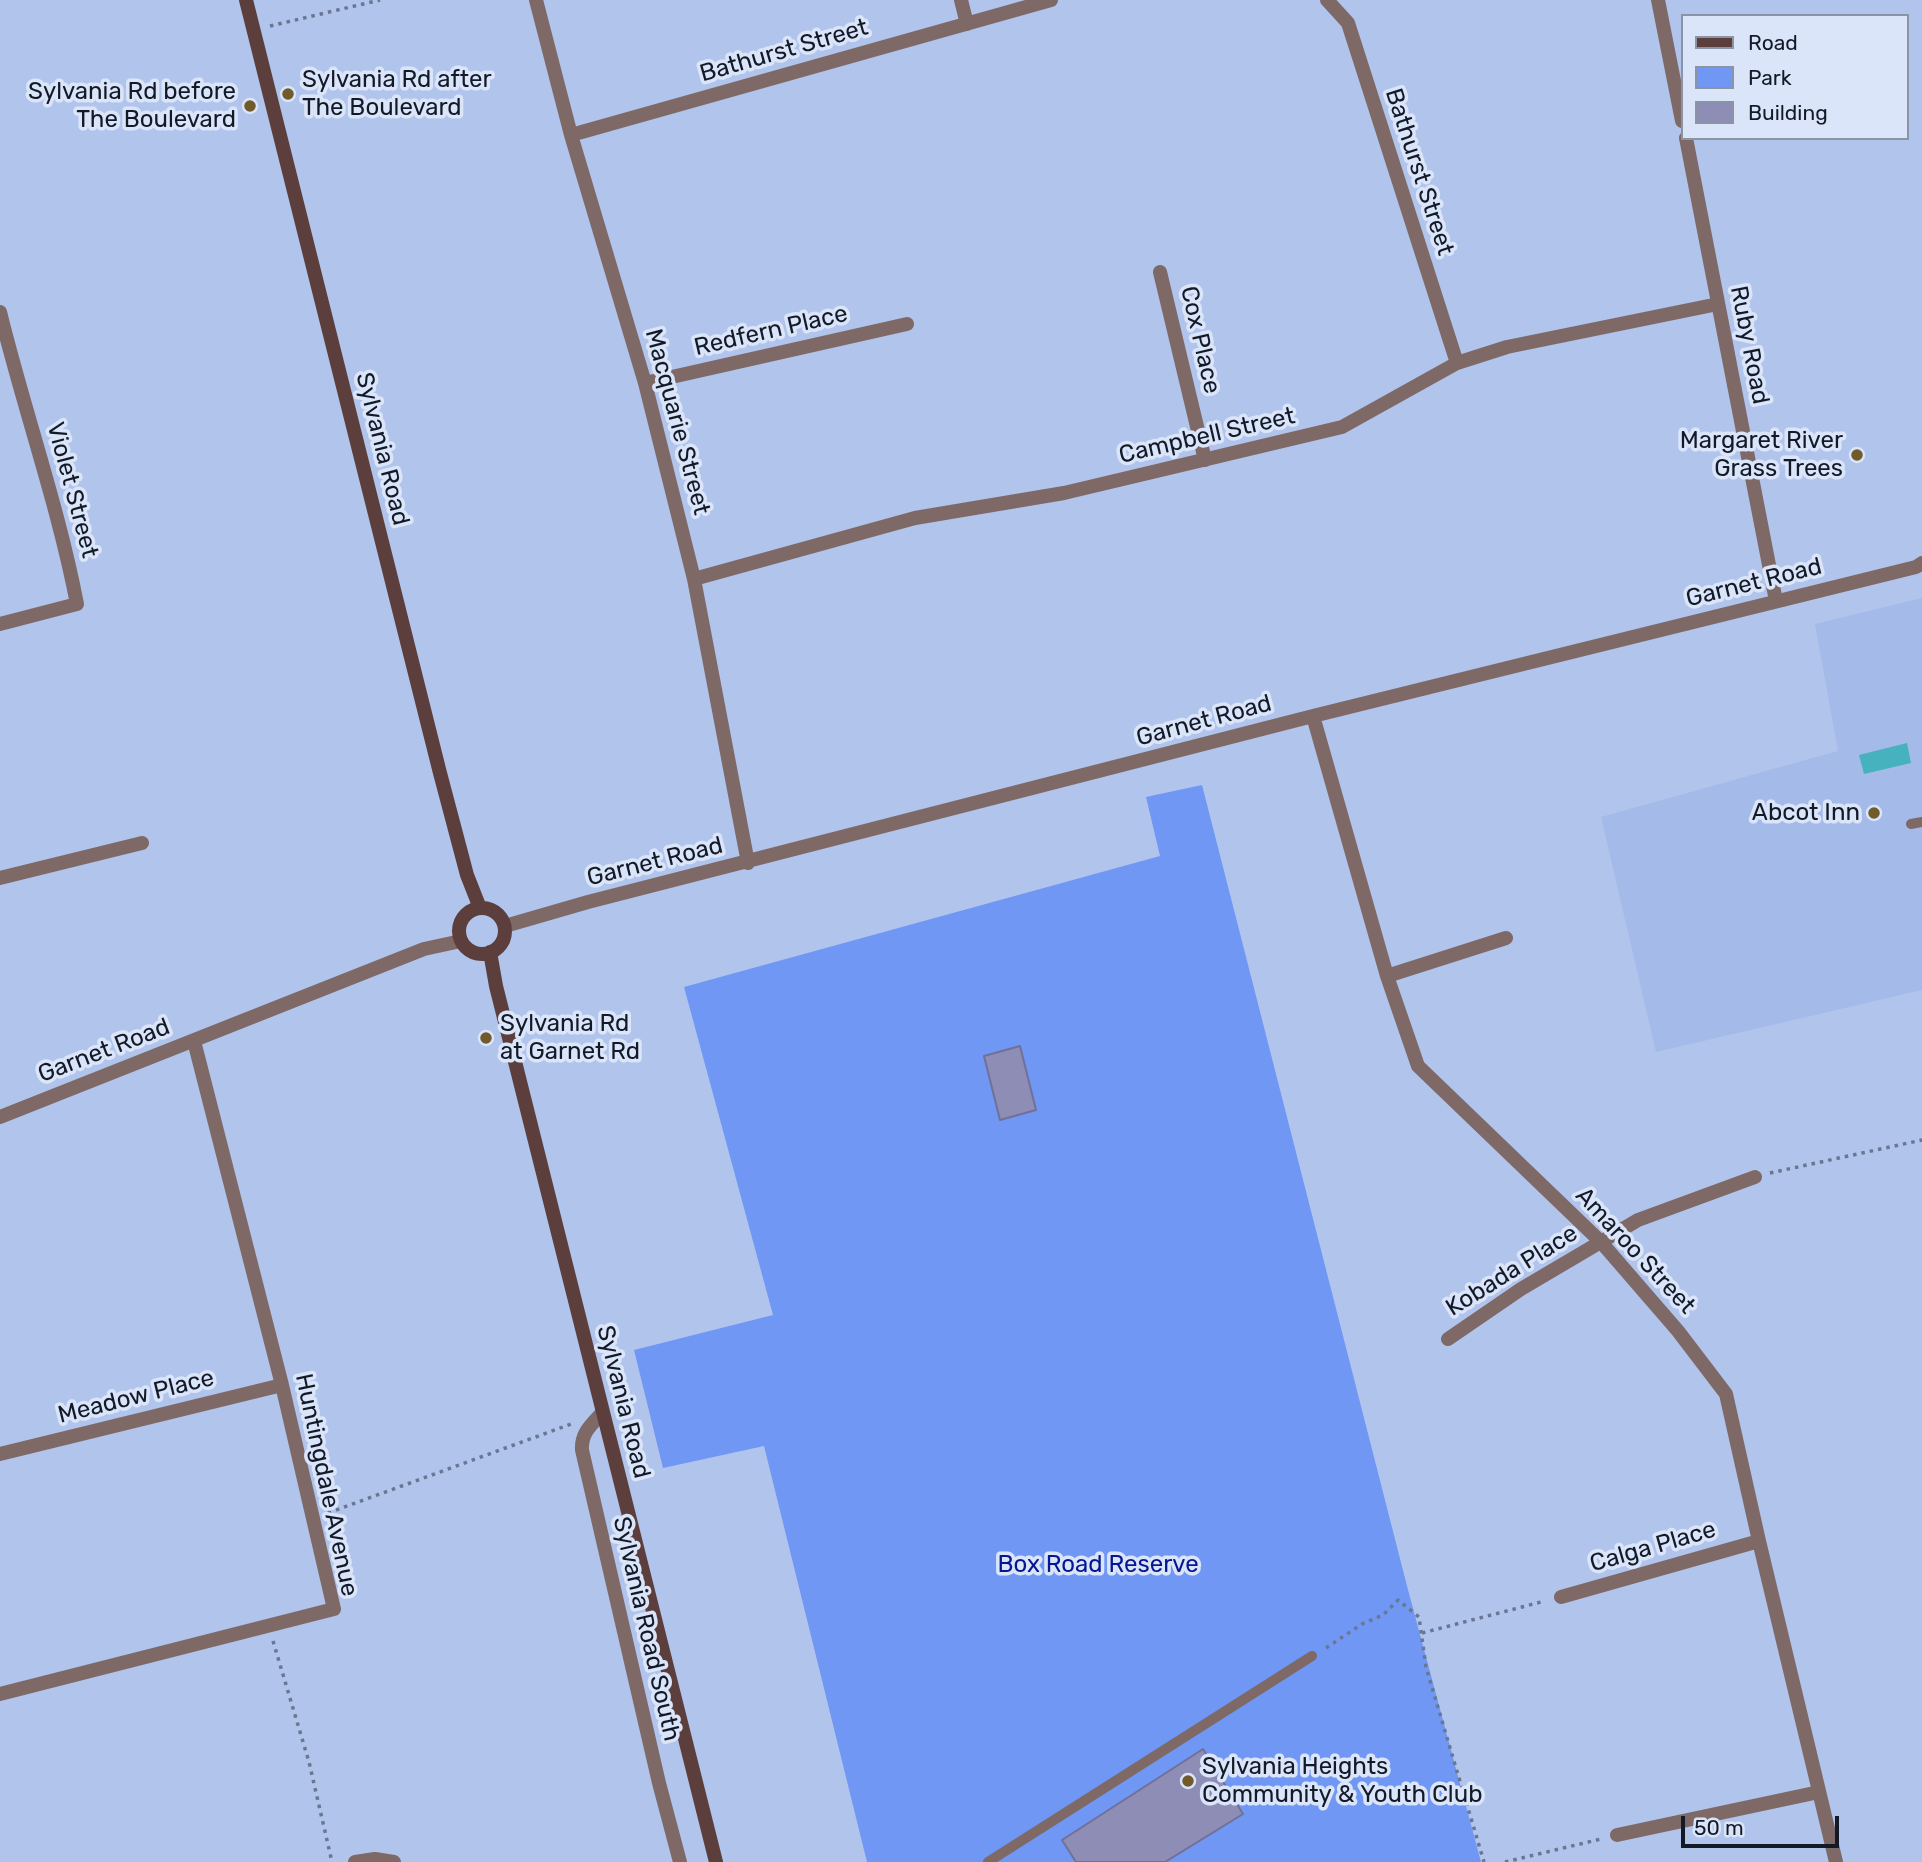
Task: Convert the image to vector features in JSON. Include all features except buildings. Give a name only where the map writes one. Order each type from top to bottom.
[{"type":"street","name":"Sylvania Road","points":[[246,0],[440,773],[467,875],[480,908]]},
{"type":"street","name":"Macquarie Street","points":[[536,0],[571,135],[645,383],[694,579],[748,863]]},
{"type":"street","points":[[961,0],[967,24]]},
{"type":"street","name":"Bathurst Street","points":[[571,135],[1051,0]]},
{"type":"street","name":"Bathurst Street","points":[[1327,0],[1348,23],[1457,363]]},
{"type":"street","points":[[1658,0],[1680,111]]},
{"type":"street","name":"Ruby Road","points":[[1686,140],[1776,601]]},
{"type":"street","name":"Cox Place","points":[[1160,272],[1205,460]]},
{"type":"street","name":"Campbell Street","points":[[694,579],[915,518],[1064,493],[1342,427],[1457,363],[1507,347],[1718,304]]},
{"type":"street","name":"Violet Street","points":[[0,312],[67,553],[77,604],[0,624]]},
{"type":"street","name":"Redfern Place","points":[[645,383],[907,324]]},
{"type":"street","name":"Garnet Road","points":[[505,926],[588,902],[1312,716],[1920,566]]},
{"type":"street","name":"Amaroo Street","points":[[1312,716],[1387,976],[1418,1066],[1601,1242],[1678,1331],[1726,1394],[1836,1862]]},
{"type":"street","points":[[0,878],[142,843]]},
{"type":"street","points":[[480,908],[494,911],[505,926],[502,941],[490,952],[473,952],[461,941],[459,933],[461,920],[466,914],[480,908]]},
{"type":"street","points":[[1387,976],[1506,938]]},
{"type":"street","name":"Garnet Road","points":[[0,1117],[424,949],[461,941]]},
{"type":"street","name":"Sylvania Road","points":[[490,952],[496,986],[602,1413],[716,1862]]},
{"type":"street","name":"Huntingdale Avenue","points":[[0,1694],[334,1609],[282,1385],[194,1041]]},
{"type":"street","name":"Kobada Place","points":[[1448,1339],[1521,1289],[1638,1220],[1755,1177]]},
{"type":"street","name":"Meadow Place","points":[[0,1454],[282,1385]]},
{"type":"street","name":"Sylvania Road South","points":[[602,1413],[585,1431],[582,1450],[659,1783],[680,1862]]},
{"type":"street","name":"Calga Place","points":[[1561,1597],[1759,1541]]},
{"type":"street","points":[[1617,1835],[1819,1793]]},
{"type":"street","points":[[355,1862],[375,1859],[394,1862]]},
{"type":"lane","points":[[988,1862],[1312,1656]]},
{"type":"path","points":[[253,30],[380,0]]},
{"type":"path","points":[[1755,1177],[1922,1140]]},
{"type":"path","points":[[312,1519],[602,1413]]},
{"type":"path","points":[[1422,1633],[1561,1597]]},
{"type":"path","points":[[1312,1656],[1362,1624],[1382,1615],[1398,1600],[1419,1617],[1426,1667],[1484,1862]]},
{"type":"path","points":[[268,1624],[309,1762],[332,1862]]},
{"type":"path","points":[[1505,1862],[1617,1835]]},
{"type":"shaded area","points":[[1922,598],[1922,990],[1656,1052],[1601,817],[1838,751],[1815,624]]},
{"type":"shaded area","points":[[1907,743],[1911,763],[1864,774],[1859,755]]},
{"type":"green space","name":"Box Road Reserve","points":[[1202,785],[1407,1586],[1481,1862],[867,1862],[764,1446],[663,1468],[634,1350],[773,1315],[684,987],[1160,856],[1146,797]]},
{"type":"place","name":"Sylvania Rd after The Boulevard","points":[[288,94]]},
{"type":"place","name":"Sylvania Rd before The Boulevard","points":[[250,106]]},
{"type":"place","name":"Margaret River Grass Trees","points":[[1857,455]]},
{"type":"place","name":"Abcot Inn","points":[[1874,813]]},
{"type":"place","name":"Sylvania Rd at Garnet Rd","points":[[486,1038]]},
{"type":"place","name":"Sylvania Heights Community & Youth Club","points":[[1188,1781]]}]
